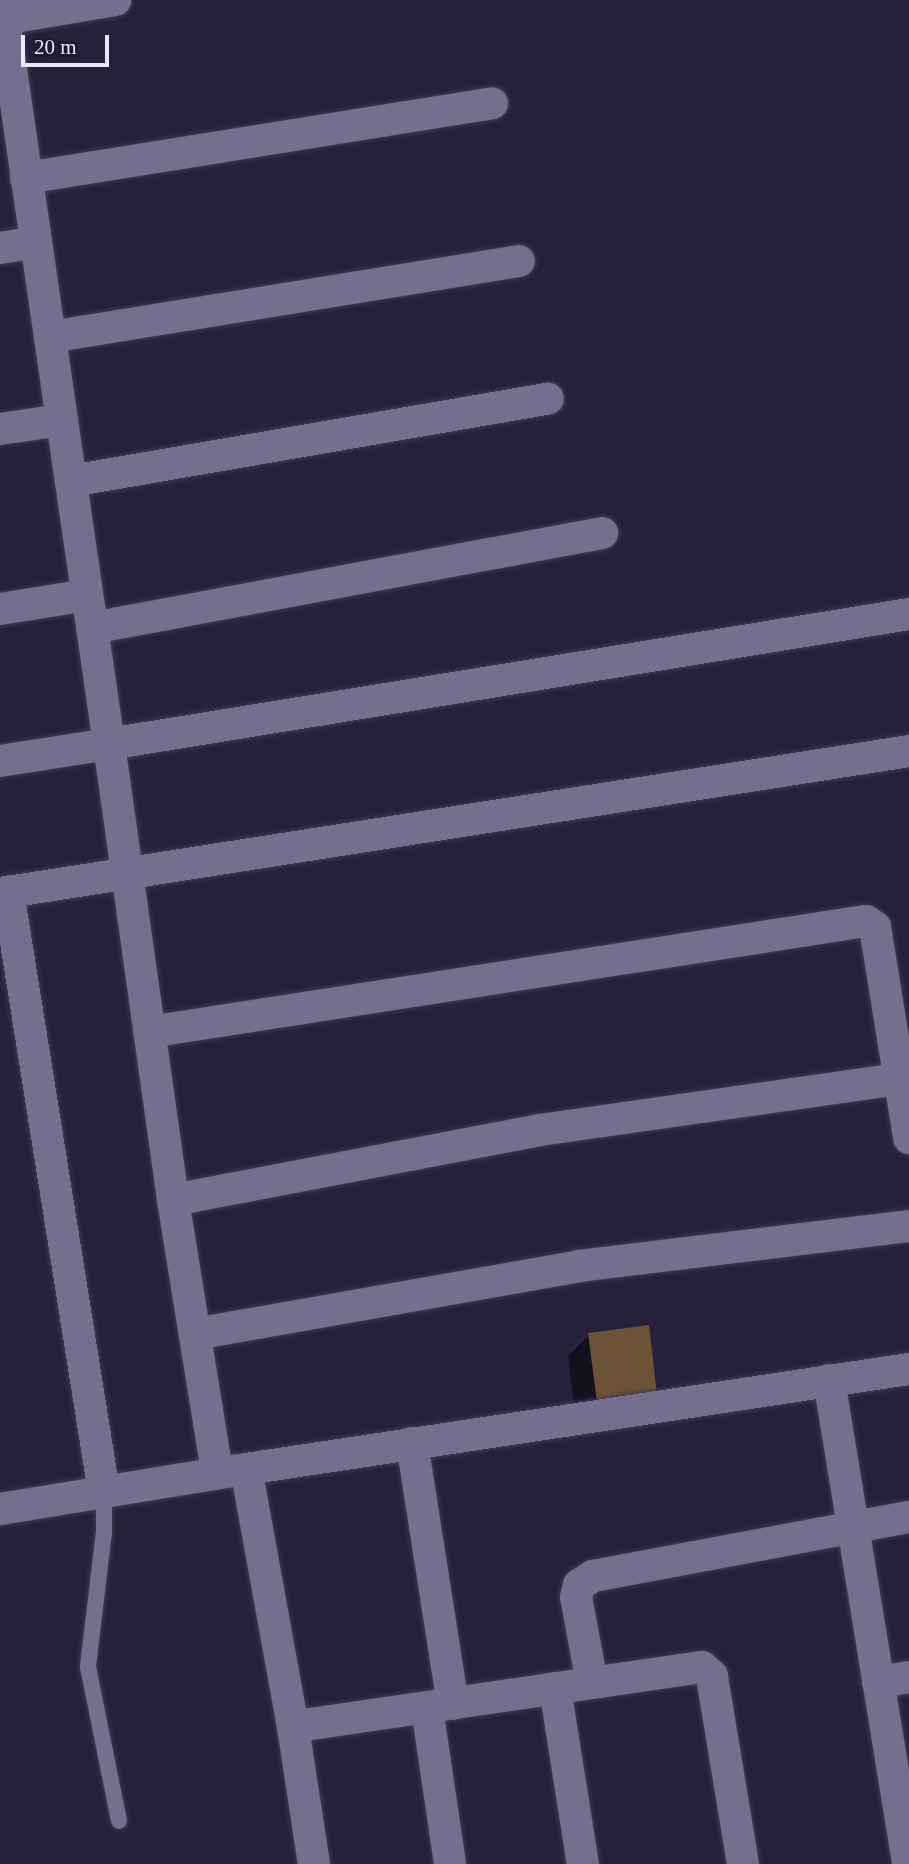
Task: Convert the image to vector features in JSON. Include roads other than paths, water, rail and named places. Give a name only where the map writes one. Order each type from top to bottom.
[{"type":"street","points":[[115,0],[2,10],[6,74],[36,242],[173,1200],[195,1335],[293,1727],[314,1864]]},
{"type":"street","points":[[26,178],[492,103]]},
{"type":"street","points":[[0,248],[36,242]]},
{"type":"street","points":[[50,337],[519,261]]},
{"type":"street","points":[[71,481],[548,399]]},
{"type":"street","points":[[0,429],[62,420]]},
{"type":"street","points":[[92,628],[602,533]]},
{"type":"street","points":[[0,609],[87,595]]},
{"type":"street","points":[[0,761],[909,614]]},
{"type":"street","points":[[104,1492],[4,893],[909,751]]},
{"type":"street","points":[[149,1032],[866,921],[875,927],[909,1138]]},
{"type":"street","points":[[173,1200],[540,1130],[899,1079]]},
{"type":"street","points":[[195,1335],[579,1266],[909,1226]]},
{"type":"street","points":[[0,1509],[412,1443],[909,1369]]},
{"type":"street","points":[[830,1380],[878,1682],[905,1819],[908,1864]]},
{"type":"street","points":[[412,1443],[440,1706],[450,1864]]},
{"type":"street","points":[[592,1683],[576,1605],[576,1591],[584,1580],[632,1566],[909,1517]]},
{"type":"street","points":[[293,1727],[696,1667],[708,1670],[712,1676],[743,1864]]},
{"type":"street","points":[[878,1682],[909,1677]]},
{"type":"street","points":[[555,1688],[583,1864]]},
{"type":"lane","points":[[104,1492],[104,1532],[88,1667],[119,1821]]}]
